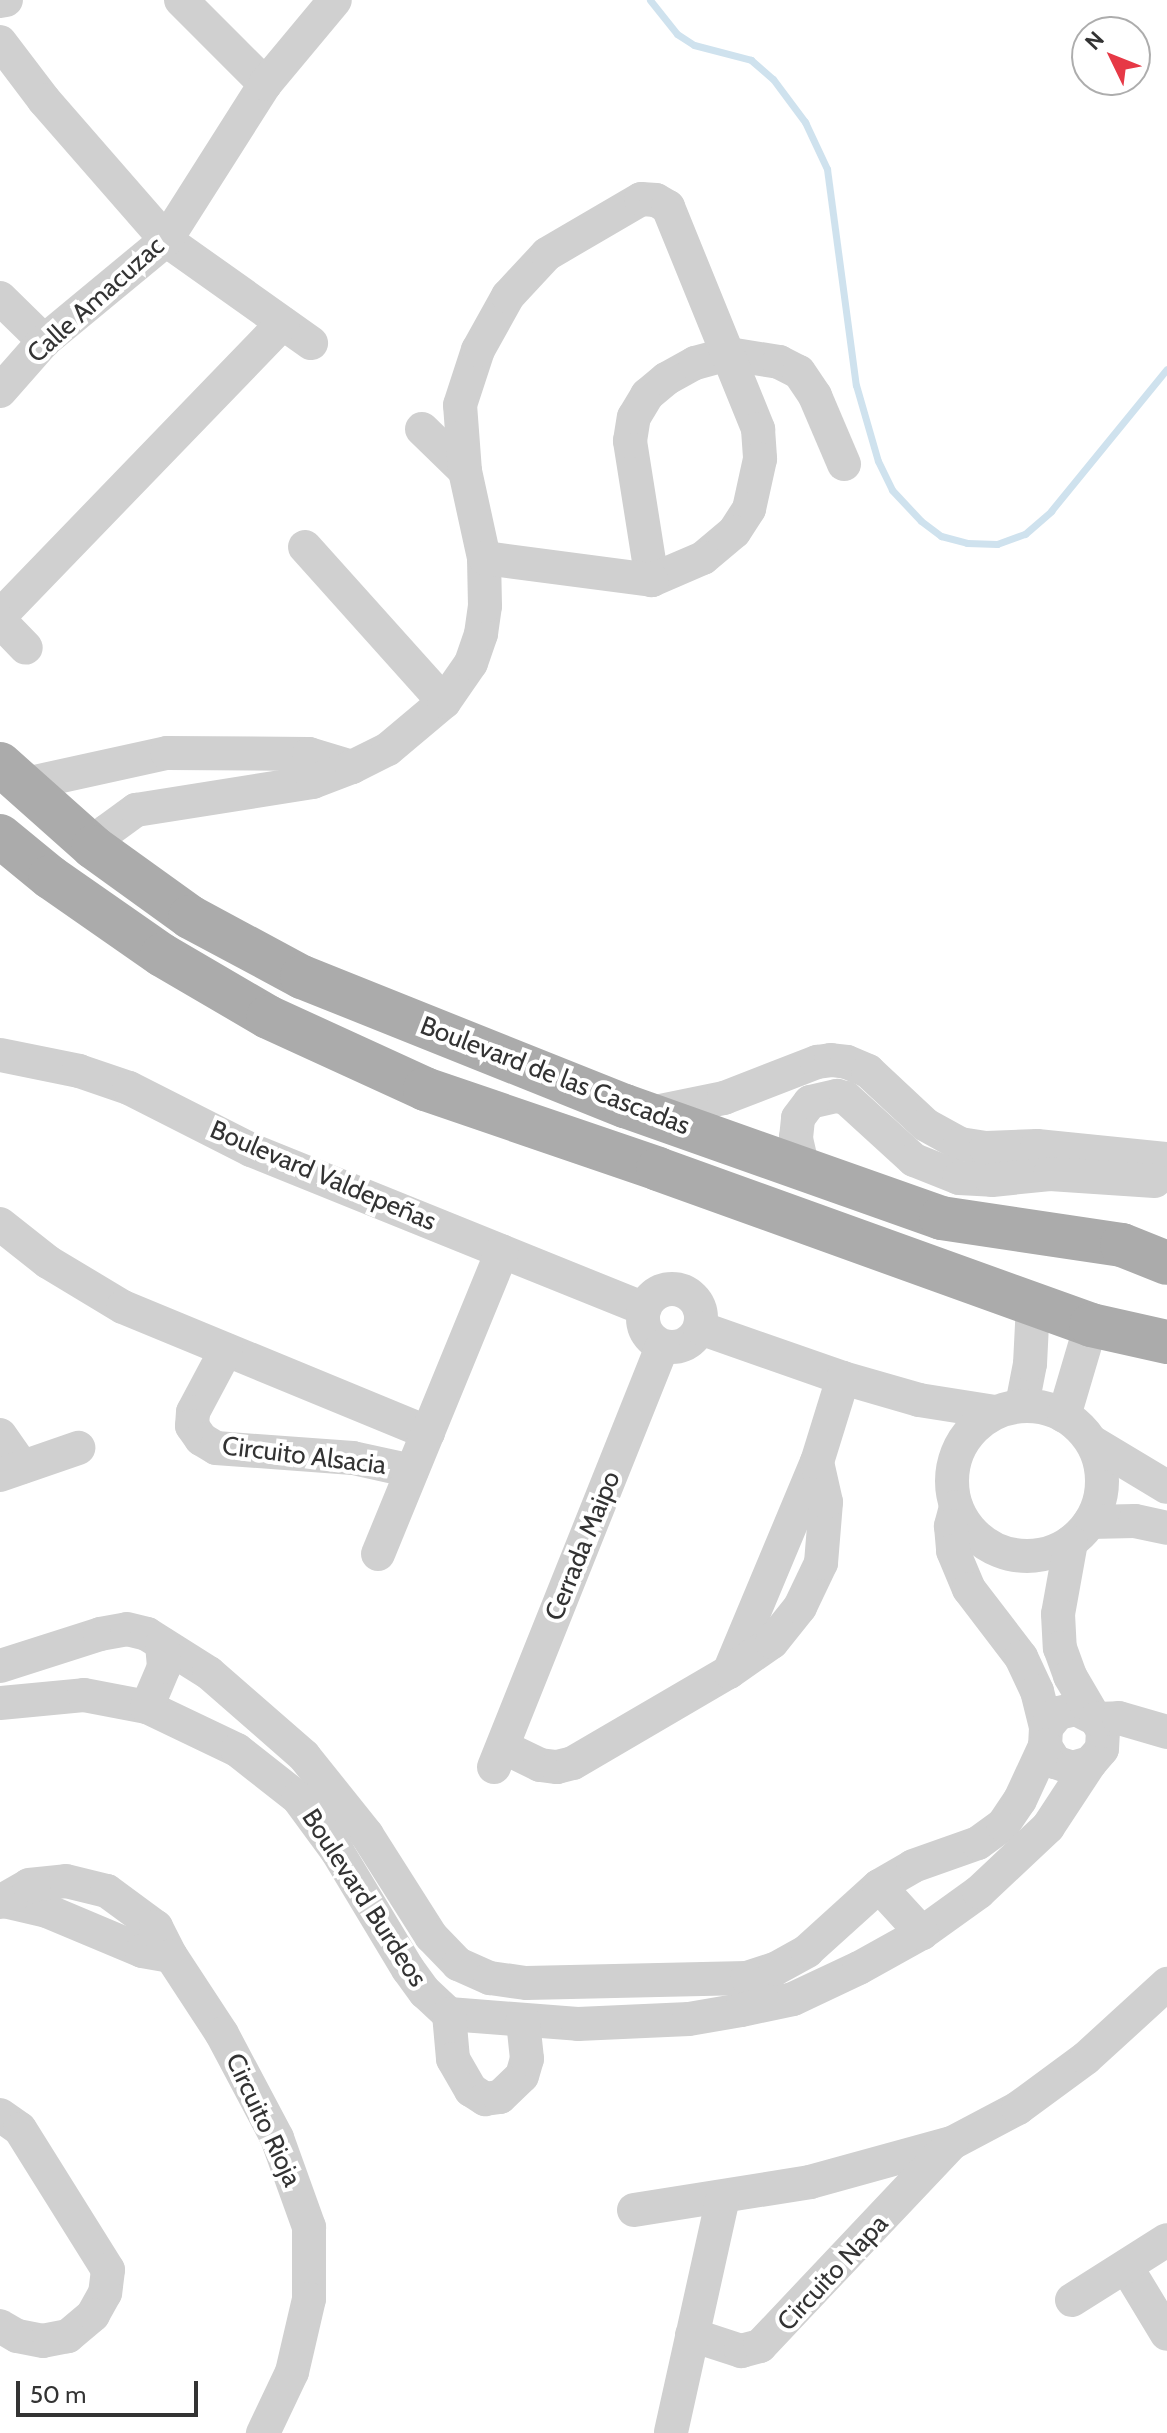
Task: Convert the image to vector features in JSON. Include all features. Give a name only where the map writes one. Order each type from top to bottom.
[{"type":"main road","name":"Boulevard de las Cascadas","points":[[10,775],[93,847],[190,917],[302,977],[646,1114],[941,1218],[1122,1245],[1167,1263]]},
{"type":"main road","name":"Boulevard de las Cascadas","points":[[0,836],[50,877],[162,955],[268,1017],[425,1089],[658,1169],[1091,1325],[1162,1334]]},
{"type":"main road","points":[[1033,1305],[1028,1282],[1033,1260],[1056,1236]]},
{"type":"street","points":[[181,0],[265,84]]},
{"type":"street","name":"Calle Amacuzac","points":[[0,391],[44,341],[166,240],[265,84],[335,0]]},
{"type":"street","points":[[0,42],[44,100],[166,240],[311,343]]},
{"type":"street","points":[[93,847],[107,831],[136,810],[313,782],[352,767],[388,749],[444,702],[471,663],[481,634],[484,558],[465,471],[460,405],[478,350],[508,296],[547,254],[641,199],[656,200],[668,207],[758,429],[760,459],[749,509],[734,532],[703,558],[652,580],[484,558]]},
{"type":"street","points":[[0,298],[44,341]]},
{"type":"street","points":[[26,648],[0,618],[283,323]]},
{"type":"street","points":[[652,580],[630,441],[634,417],[647,395],[666,379],[695,363],[729,354],[779,362],[799,372],[815,396],[844,464]]},
{"type":"street","points":[[422,429],[465,471]]},
{"type":"street","points":[[305,547],[444,702]]},
{"type":"street","points":[[10,775],[167,753],[309,754],[352,767]]},
{"type":"street","name":"Boulevard Valdepeñas","points":[[0,1055],[79,1071],[129,1088],[251,1150],[644,1309]]},
{"type":"street","points":[[646,1114],[724,1098],[817,1062],[831,1060],[847,1062],[868,1071],[936,1133],[960,1144],[986,1148],[1059,1147],[1129,1158],[1167,1159]]},
{"type":"street","points":[[803,1169],[796,1138],[798,1118],[810,1102],[837,1096],[846,1098],[914,1160],[959,1178],[992,1180],[1050,1174],[1167,1182]]},
{"type":"street","name":"Circuito Alsacia","points":[[0,1224],[48,1262],[123,1307],[428,1433]]},
{"type":"street","name":"Circuito Alsacia","points":[[378,1554],[502,1251]]},
{"type":"street","points":[[675,1289],[688,1293],[697,1302],[701,1315],[700,1328],[691,1341],[677,1347],[662,1346],[650,1338],[643,1324],[644,1309],[662,1290],[675,1289]]},
{"type":"street","points":[[1033,1305],[1030,1364],[1009,1409],[973,1428],[957,1452],[951,1479],[956,1507],[970,1531],[992,1548],[1018,1556],[1046,1554],[1081,1532],[1135,1521],[1167,1528]]},
{"type":"street","points":[[1064,1416],[1091,1325]]},
{"type":"street","points":[[700,1328],[843,1378],[919,1400],[1009,1409],[1050,1409],[1074,1421],[1092,1442],[1167,1487]]},
{"type":"street","name":"Cerrada Maipo","points":[[662,1346],[498,1757],[557,1767],[573,1763],[729,1672],[817,1462],[843,1378]]},
{"type":"street","name":"Circuito Alsacia","points":[[226,1350],[193,1412],[192,1426],[201,1439],[216,1448],[353,1458],[412,1471]]},
{"type":"street","points":[[919,1400],[957,1452]]},
{"type":"street","points":[[0,1435],[11,1471],[78,1448]]},
{"type":"street","points":[[523,2020],[527,2059],[522,2076],[500,2097],[485,2099],[471,2090],[453,2059],[449,2014],[578,2024],[689,2019],[793,1999],[922,1933],[979,1892],[1048,1827],[1095,1737],[1060,1648],[1058,1614],[1081,1532],[1101,1496],[1102,1468],[1092,1442]]},
{"type":"street","points":[[956,1507],[951,1526],[953,1551],[969,1589],[1021,1657],[1037,1691],[1046,1737],[1055,1762],[1072,1768],[1095,1737],[1167,1732]]},
{"type":"street","name":"Boulevard Burdeos","points":[[0,1666],[127,1629],[162,1644],[209,1673],[304,1756],[367,1835],[431,1936],[458,1964],[490,1978],[541,1983],[747,1978],[775,1969],[807,1951],[879,1886],[913,1866],[978,1843],[1003,1825],[1020,1800],[1046,1737]]},
{"type":"street","points":[[147,1707],[164,1667],[162,1644]]},
{"type":"street","name":"Boulevard Burdeos","points":[[0,1703],[84,1695],[147,1707],[237,1750],[298,1798],[337,1851],[382,1928],[425,1992],[449,2014]]},
{"type":"street","points":[[1046,1737],[1058,1713],[1076,1709],[1095,1737]]},
{"type":"street","name":"Circuito Rioja","points":[[2,1901],[29,1885],[66,1881],[107,1891],[156,1927],[171,1956],[222,2034],[277,2138],[309,2227],[309,2299],[292,2372],[263,2433]]},
{"type":"street","points":[[879,1886],[922,1933]]},
{"type":"street","points":[[382,1928],[412,1907]]},
{"type":"street","name":"Circuito Napa","points":[[634,2210],[810,2182],[952,2143],[1018,2108],[1086,2058],[1167,1984]]},
{"type":"street","points":[[0,2115],[20,2129],[108,2270],[105,2293],[93,2315],[68,2336],[43,2341],[17,2336],[0,2326]]},
{"type":"street","name":"Circuito Napa","points":[[692,2335],[741,2351],[760,2346],[923,2179],[952,2143]]},
{"type":"street","points":[[671,2432],[723,2197]]},
{"type":"street","points":[[672,2205],[712,2237]]},
{"type":"street","points":[[1072,2300],[1167,2240]]},
{"type":"street","points":[[1127,2268],[1167,2334]]},
{"type":"waterway","points":[[650,0],[677,34],[694,45],[751,60],[773,79],[805,122],[827,169],[856,385],[878,461],[892,490],[921,521],[941,536],[967,543],[997,544],[1025,534],[1051,511],[1167,369]]}]
